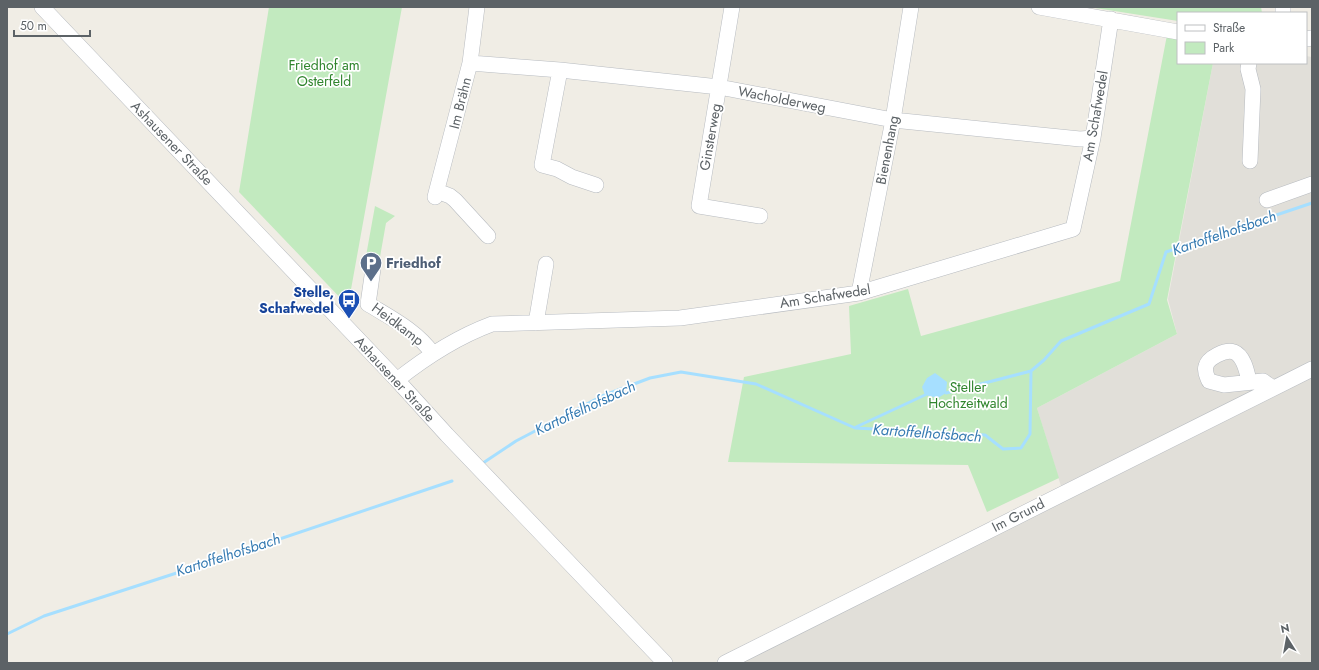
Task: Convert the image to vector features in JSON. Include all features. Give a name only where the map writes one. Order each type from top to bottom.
[{"type":"street","name":"Ashausener Straße","points":[[42,7],[397,380],[447,435],[666,663]]},
{"type":"street","name":"Im Brähn","points":[[477,7],[470,63],[436,194],[450,196],[455,200],[488,236]]},
{"type":"street","name":"Ginsterweg","points":[[732,7],[699,206],[760,216]]},
{"type":"street","name":"Bienenhang","points":[[859,293],[893,120],[911,7]]},
{"type":"street","points":[[1039,7],[1177,32]]},
{"type":"street","name":"Am Schafwedel","points":[[397,380],[433,354],[469,333],[492,324],[680,318],[859,293],[1073,229],[1093,138],[1111,19]]},
{"type":"street","name":"Wacholderweg","points":[[470,63],[560,70],[719,87],[893,120],[1080,139],[1093,138]]},
{"type":"street","points":[[1249,64],[1248,69],[1253,89],[1250,161]]},
{"type":"street","points":[[560,70],[542,165],[557,169],[572,177],[596,185]]},
{"type":"street","points":[[1267,200],[1312,184]]},
{"type":"street","points":[[536,322],[546,264]]},
{"type":"street","name":"Heidkamp","points":[[373,269],[368,304],[414,333],[433,354]]},
{"type":"street","name":"Im Grund","points":[[725,663],[1312,369]]},
{"type":"street","points":[[1249,382],[1263,381],[1272,388]]},
{"type":"shaded area","points":[[1307,56],[1312,57],[1312,663],[742,663],[1064,496],[1037,408],[1177,334],[1168,299],[1213,64],[1307,64]]},
{"type":"green space","name":"Friedhof am Osterfeld","points":[[269,7],[402,7],[348,306],[239,192]]},
{"type":"green space","points":[[1089,7],[1261,7],[1262,12],[1177,12],[1177,21]]},
{"type":"green space","name":"Steller Hochzeitwald","points":[[1167,35],[1177,37],[1177,64],[1213,64],[1167,300],[1177,334],[1037,408],[1059,478],[987,512],[968,465],[728,462],[744,377],[851,354],[849,306],[908,289],[921,336],[1120,281]]},
{"type":"green space","points":[[375,206],[395,216],[386,223],[380,257],[366,256]]},
{"type":"water","points":[[935,373],[947,382],[946,393],[938,398],[925,395],[922,387],[927,378]]},
{"type":"waterway","name":"Kartoffelhofsbach","points":[[483,463],[516,441],[602,396],[650,378],[681,372],[756,384],[855,428],[985,435],[1003,449],[1021,448],[1030,434],[1031,371],[1044,360],[1061,341],[1149,304],[1166,252],[1312,203]]},
{"type":"waterway","points":[[946,393],[1031,371]]},
{"type":"waterway","points":[[856,427],[925,395]]},
{"type":"waterway","name":"Kartoffelhofsbach","points":[[7,634],[44,616],[452,481]]},
{"type":"place","name":"Friedhof","points":[[371,282]]},
{"type":"place","name":"Stelle, Schafwedel","points":[[349,320]]}]
